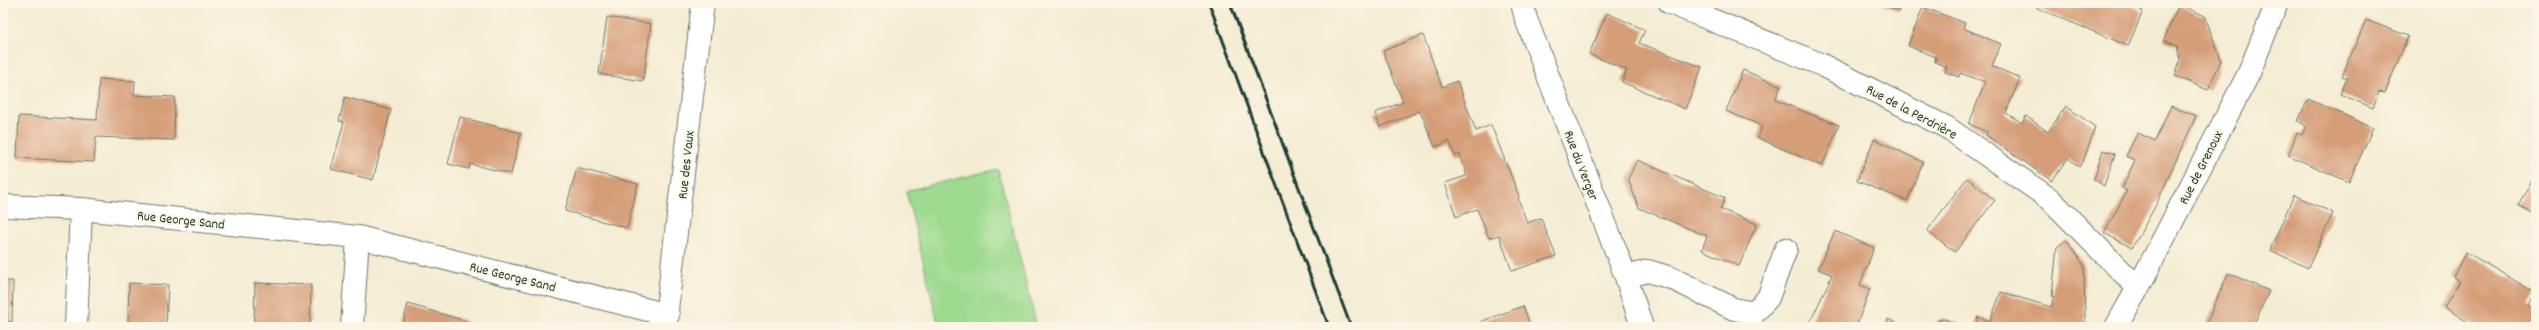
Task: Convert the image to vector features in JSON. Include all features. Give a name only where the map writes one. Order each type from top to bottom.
[{"type":"street","name":"Rue des Vaux","points":[[667,321],[704,3]]},
{"type":"street","name":"Rue du Verger","points":[[1522,3],[1526,19],[1626,277],[1642,327]]},
{"type":"street","name":"Rue de la Perdrière","points":[[1670,3],[1820,64],[1946,127],[2050,199],[2138,288]]},
{"type":"street","name":"Rue de Grenoux","points":[[2116,327],[2138,288],[2249,72],[2277,3]]},
{"type":"street","name":"Rue George Sand","points":[[3,206],[81,209],[358,237],[667,321]]},
{"type":"street","points":[[76,327],[81,209]]},
{"type":"street","points":[[352,327],[358,237]]},
{"type":"street","points":[[1626,277],[1648,272],[1665,276],[1754,320],[1768,298],[1786,249]]},
{"type":"green space","points":[[998,169],[1037,327],[939,327],[906,191]]},
{"type":"building","points":[[1877,3],[1902,3],[1899,11]]},
{"type":"building","points":[[2039,3],[2124,3],[2143,11],[2128,46],[2037,8]]},
{"type":"building","points":[[2179,4],[2205,16],[2221,60],[2208,90],[2175,76],[2180,60],[2177,46],[2164,40]]},
{"type":"building","points":[[1923,7],[1965,23],[1963,28],[2001,44],[1992,66],[2020,78],[2006,113],[2022,123],[2026,116],[2048,132],[2066,106],[2095,127],[2084,159],[2079,167],[2068,158],[2052,181],[1986,135],[1987,132],[1969,124],[1985,82],[1960,73],[1959,77],[1945,72],[1947,67],[1935,62],[1936,57],[1908,46]]},
{"type":"building","points":[[1607,13],[1645,30],[1639,43],[1702,67],[1685,109],[1622,82],[1627,70],[1589,54]]},
{"type":"building","points":[[607,17],[651,24],[643,81],[599,74]]},
{"type":"building","points":[[2366,20],[2408,36],[2385,93],[2379,92],[2373,108],[2340,94],[2347,78],[2342,76]]},
{"type":"building","points":[[1423,35],[1442,87],[1457,81],[1476,131],[1491,125],[1519,196],[1518,198],[1527,223],[1541,218],[1556,256],[1512,271],[1499,235],[1489,238],[1477,209],[1456,217],[1445,183],[1466,176],[1466,173],[1460,154],[1455,156],[1449,141],[1435,147],[1420,111],[1380,127],[1375,113],[1403,102],[1383,51]]},
{"type":"building","points":[[1743,70],[1781,86],[1775,100],[1839,125],[1822,166],[1758,138],[1762,126],[1726,111]]},
{"type":"building","points":[[99,79],[135,81],[134,95],[175,97],[174,140],[96,137],[94,162],[17,158],[19,116],[97,120]]},
{"type":"building","points":[[345,97],[391,110],[373,180],[331,169],[344,122],[339,121]]},
{"type":"building","points":[[2308,99],[2373,128],[2349,182],[2288,155],[2297,133],[2302,135],[2306,126],[2298,121]]},
{"type":"building","points":[[2171,106],[2196,116],[2156,205],[2132,248],[2104,233],[2127,191],[2122,188],[2135,160],[2126,156],[2135,138],[2138,133],[2155,141]]},
{"type":"building","points":[[460,117],[521,133],[511,174],[470,164],[469,169],[448,164]]},
{"type":"building","points":[[1874,139],[1923,162],[1907,201],[1857,181]]},
{"type":"building","points":[[2103,150],[2115,154],[2104,186],[2094,179]]},
{"type":"building","points":[[1637,160],[1725,198],[1720,209],[1757,224],[1739,266],[1702,250],[1707,236],[1639,208],[1628,179]]},
{"type":"building","points":[[577,168],[638,184],[627,228],[565,211]]},
{"type":"building","points":[[2536,173],[2536,215],[2518,205]]},
{"type":"building","points":[[1967,178],[1995,200],[1955,252],[1927,231]]},
{"type":"building","points":[[2294,195],[2333,213],[2308,268],[2270,250]]},
{"type":"building","points":[[1835,231],[1874,248],[1860,285],[1870,289],[1856,327],[1808,327],[1832,275],[1818,269]]},
{"type":"building","points":[[2066,240],[2084,265],[2086,322],[2084,327],[1975,327],[1978,317],[1990,321],[2001,292],[2051,307],[2054,297],[2052,296],[2057,247]]},
{"type":"building","points":[[2466,252],[2536,293],[2529,306],[2536,311],[2534,327],[2476,327],[2444,307],[2460,281],[2453,277]]},
{"type":"building","points":[[2228,273],[2269,291],[2253,327],[2205,327]]},
{"type":"building","points":[[3,281],[13,281],[12,322],[3,321]]},
{"type":"building","points":[[129,283],[168,285],[166,324],[128,322]]},
{"type":"building","points":[[255,283],[311,285],[310,326],[254,325]]},
{"type":"building","points":[[408,304],[466,321],[465,327],[402,327]]},
{"type":"building","points":[[1523,306],[1531,327],[1482,327],[1480,322]]},
{"type":"building","points":[[1942,318],[1966,327],[1934,327],[1937,321]]},
{"type":"building","points":[[1888,319],[1897,323],[1895,327],[1885,327]]},
{"type":"railway","points":[[1209,3],[1329,327]]},
{"type":"railway","points":[[1230,3],[1351,327]]}]
